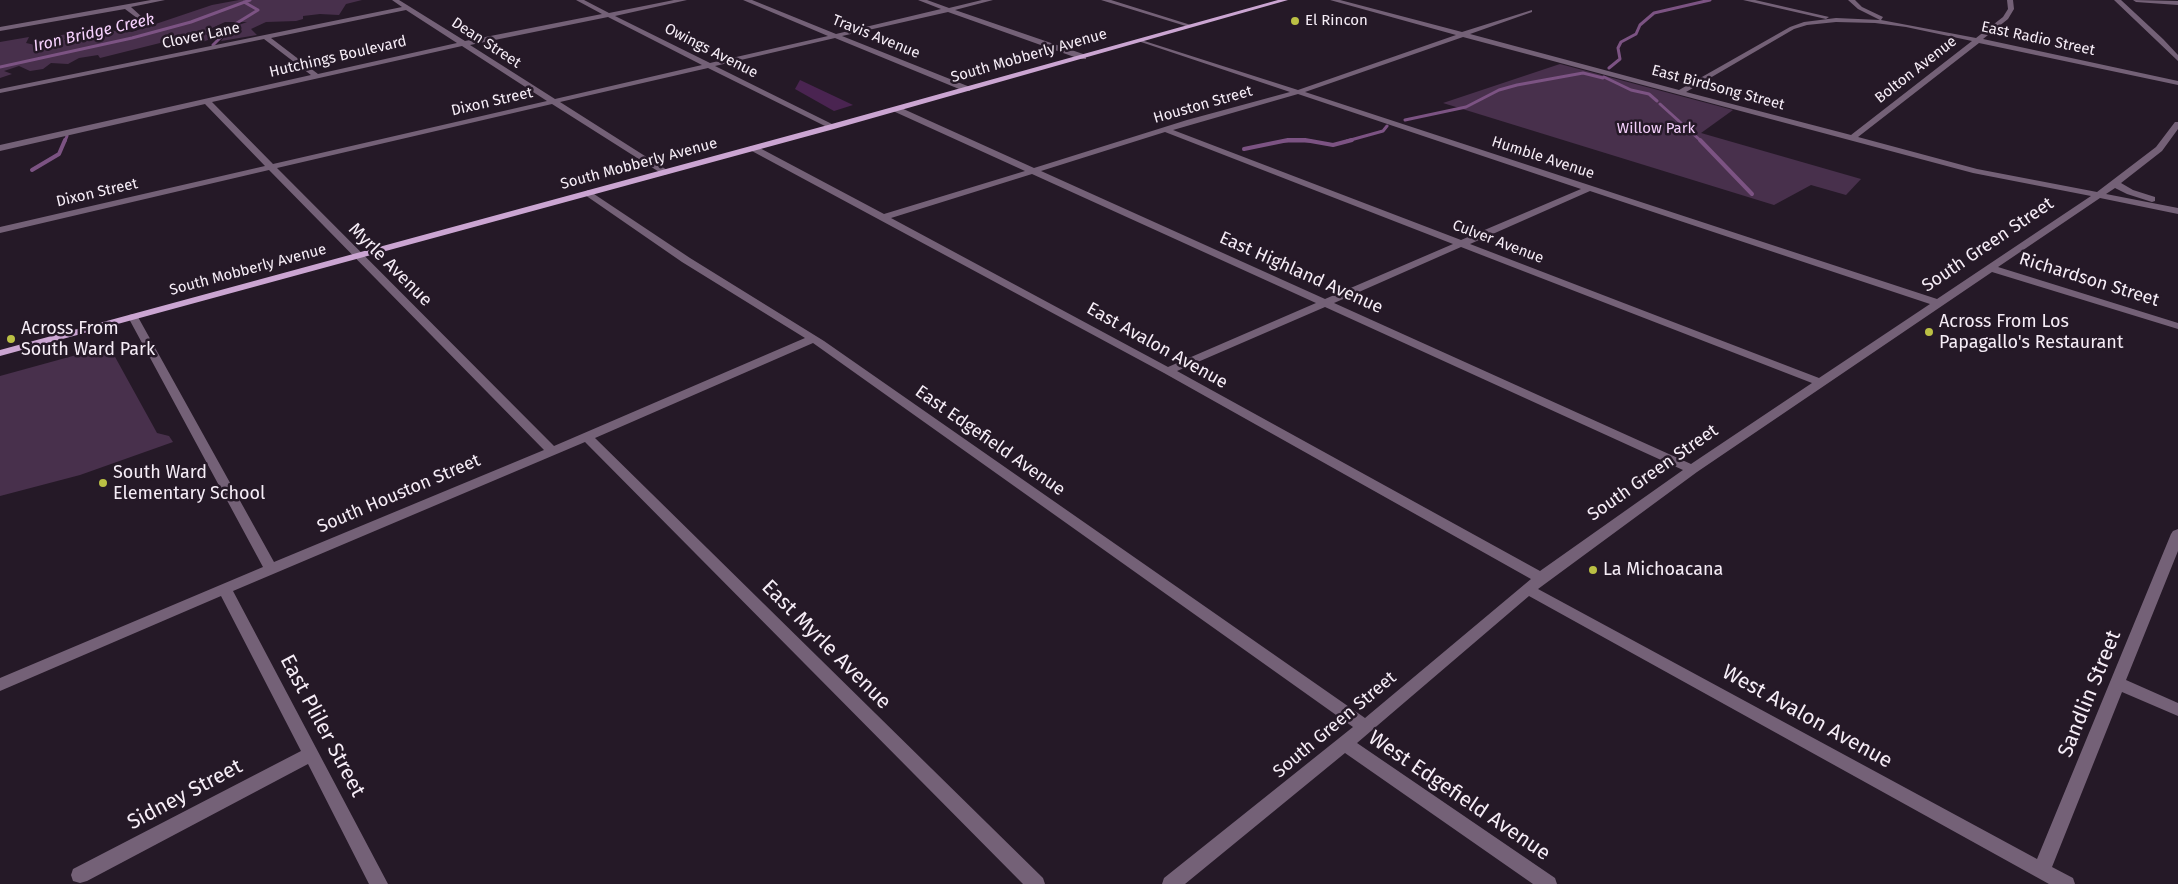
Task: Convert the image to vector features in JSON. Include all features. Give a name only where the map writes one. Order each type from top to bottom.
[{"type":"main road","name":"South Mobberly Avenue","points":[[0,353],[831,127],[1285,0]]},
{"type":"street","points":[[0,29],[162,0]]},
{"type":"street","name":"Dean Street","points":[[395,0],[664,172]]},
{"type":"street","name":"Owings Avenue","points":[[579,0],[831,127]]},
{"type":"street","name":"Hutchings Boulevard","points":[[0,148],[463,44],[684,0]]},
{"type":"street","name":"Travis Avenue","points":[[746,0],[967,89]]},
{"type":"street","points":[[920,0],[1083,57]]},
{"type":"street","name":"Dixon Street","points":[[0,230],[990,0]]},
{"type":"street","points":[[1104,0],[1191,26]]},
{"type":"street","name":"East Birdsong Street","points":[[1333,0],[1994,176],[2178,211]]},
{"type":"street","points":[[1746,0],[1836,20],[1893,23]]},
{"type":"street","points":[[1851,0],[1860,8],[1893,23]]},
{"type":"street","name":"Bolton Avenue","points":[[1852,138],[2008,15],[2011,9],[2010,0]]},
{"type":"street","points":[[2117,0],[2161,40],[2178,59]]},
{"type":"street","points":[[2136,0],[2178,4]]},
{"type":"street","points":[[126,6],[141,19]]},
{"type":"street","name":"Clover Lane","points":[[0,91],[407,8]]},
{"type":"street","name":"Houston Street","points":[[882,218],[1166,130],[1298,92],[1530,10]]},
{"type":"street","points":[[1680,92],[1799,25],[1836,20]]},
{"type":"street","name":"East Radio Street","points":[[1893,23],[2178,84]]},
{"type":"street","points":[[266,36],[316,76]]},
{"type":"street","name":"Humble Avenue","points":[[1140,40],[1936,303]]},
{"type":"street","name":"Myrle Avenue","points":[[206,101],[552,451]]},
{"type":"street","name":"East Highland Avenue","points":[[896,109],[1692,469]]},
{"type":"street","name":"South Green Street","points":[[1172,884],[1345,744],[1541,578],[1692,469],[2115,184],[2173,138],[2178,124]]},
{"type":"street","name":"Culver Avenue","points":[[1166,130],[1819,382]]},
{"type":"street","name":"East Avalon Avenue","points":[[753,148],[1168,371],[1541,578]]},
{"type":"street","points":[[2115,184],[2137,194],[2178,207]]},
{"type":"street","points":[[1168,371],[1590,188]]},
{"type":"street","name":"East Edgefield Avenue","points":[[588,193],[686,260],[813,339],[1365,727]]},
{"type":"street","name":"Richardson Street","points":[[1990,268],[2178,326]]},
{"type":"street","points":[[133,317],[271,568]]},
{"type":"street","name":"South Houston Street","points":[[0,685],[271,568],[587,437],[813,339]]},
{"type":"street","name":"East Myrle Avenue","points":[[587,437],[1036,884]]},
{"type":"street","name":"Sandlin Street","points":[[2041,870],[2178,534]]},
{"type":"street","name":"East Pliler Street","points":[[225,589],[379,884]]},
{"type":"street","name":"West Avalon Avenue","points":[[1527,589],[2066,884]]},
{"type":"street","points":[[2117,683],[2178,710]]},
{"type":"street","name":"West Edgefield Avenue","points":[[1345,744],[1548,884]]},
{"type":"street","name":"Sidney Street","points":[[80,876],[311,754]]},
{"type":"green space","points":[[239,0],[362,0],[346,4],[339,15],[320,14],[303,16],[303,19],[296,21],[266,22],[251,29],[257,35],[221,41],[231,28],[247,22],[225,22],[212,28],[206,34],[211,39],[202,42],[173,44],[168,41],[100,58],[98,55],[79,58],[68,64],[51,63],[43,69],[30,71],[19,66],[4,71],[12,74],[0,78],[0,42],[29,37],[26,43],[35,45],[55,36],[68,34],[64,40],[78,39],[103,30],[132,32],[212,5]]},
{"type":"green space","name":"Willow Park","points":[[1560,64],[1733,110],[1701,133],[1861,179],[1846,195],[1811,185],[1774,205],[1443,103]]},
{"type":"green space","points":[[109,346],[157,433],[169,436],[173,442],[80,475],[0,496],[0,376]]},
{"type":"building","points":[[800,80],[853,105],[834,111],[795,89]]},
{"type":"waterway","name":"Iron Bridge Creek","points":[[244,2],[250,0]]},
{"type":"waterway","points":[[1609,68],[1620,59],[1618,48],[1621,42],[1636,34],[1640,25],[1654,13],[1710,0]]},
{"type":"waterway","name":"Iron Bridge Creek","points":[[0,67],[132,38],[191,22],[244,2]]},
{"type":"waterway","points":[[213,45],[232,26],[258,10],[244,2]]},
{"type":"waterway","points":[[1405,120],[1466,107],[1499,90],[1517,85],[1583,73],[1603,78]]},
{"type":"waterway","points":[[1604,77],[1631,90],[1649,94],[1657,101]]},
{"type":"waterway","points":[[1660,104],[1701,141]]},
{"type":"waterway","points":[[1347,141],[1383,131],[1387,126]]},
{"type":"waterway","points":[[65,141],[67,136]]},
{"type":"waterway","points":[[32,170],[59,154],[65,140]]},
{"type":"waterway","points":[[1311,141],[1333,145],[1352,140]]},
{"type":"waterway","points":[[1244,149],[1283,141]]},
{"type":"waterway","points":[[1283,141],[1311,141]]},
{"type":"waterway","points":[[1283,141],[1311,141]]},
{"type":"waterway","points":[[1701,141],[1752,194]]},
{"type":"place","name":"El Rincon","points":[[1295,21]]},
{"type":"place","name":"Across From Los Papagallo's Restaurant","points":[[1929,332]]},
{"type":"place","name":"Across From South Ward Park","points":[[11,339]]},
{"type":"place","name":"South Ward Elementary School","points":[[103,483]]},
{"type":"place","name":"La Michoacana","points":[[1593,570]]}]
